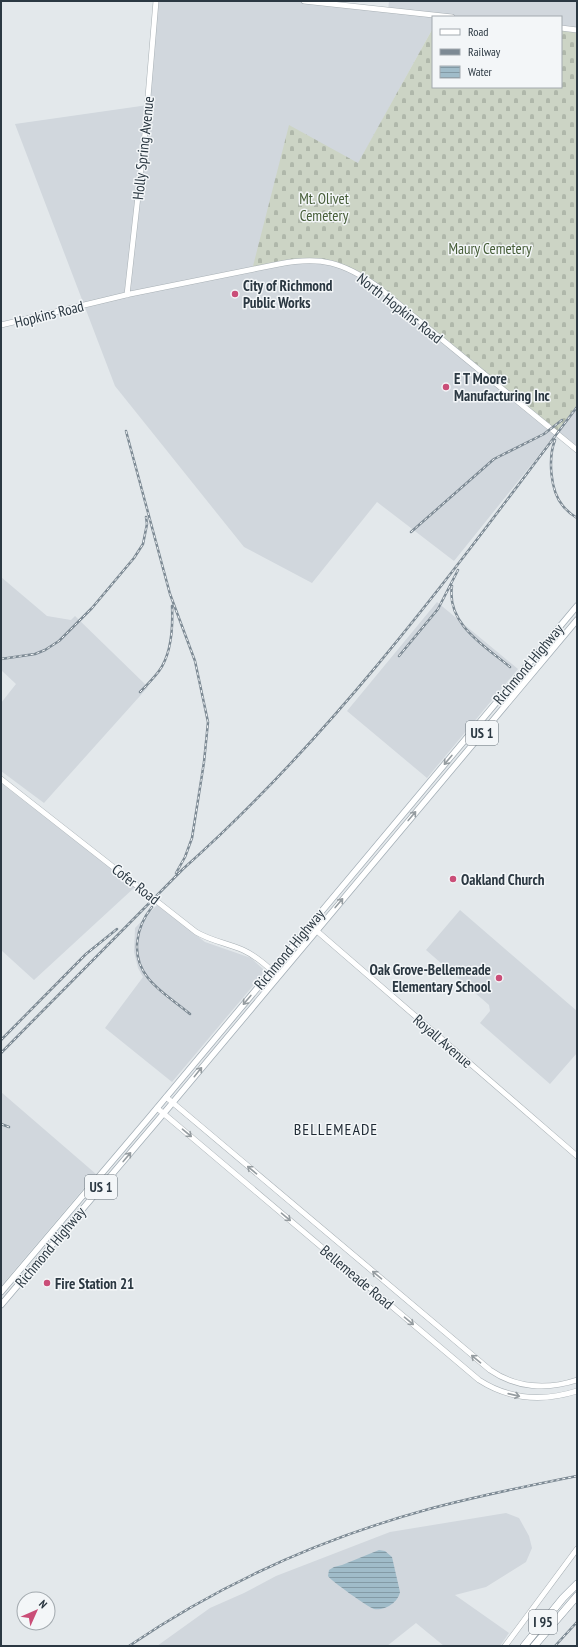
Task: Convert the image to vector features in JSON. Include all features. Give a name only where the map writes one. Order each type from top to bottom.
[{"type":"highway","name":"I 95","points":[[524,1646],[576,1584]]},
{"type":"highway","name":"I 95","points":[[534,1646],[577,1596]]},
{"type":"main road","name":"Holly Spring Avenue","points":[[127,295],[147,110],[156,1]]},
{"type":"main road","points":[[304,1],[443,16]]},
{"type":"main road","points":[[562,28],[577,30]]},
{"type":"main road","name":"North Hopkins Road","points":[[96,302],[300,260],[319,260],[342,266],[366,278],[378,287],[577,450]]},
{"type":"main road","name":"Hopkins Road","points":[[1,325],[96,302]]},
{"type":"main road","name":"Richmond Highway","points":[[1,1292],[577,606]]},
{"type":"main road","name":"Richmond Highway","points":[[1,1305],[577,620]]},
{"type":"main road","name":"Cofer Road","points":[[1,778],[196,932],[210,940],[247,952],[278,976]]},
{"type":"main road","name":"Royall Avenue","points":[[310,925],[577,1156]]},
{"type":"main road","name":"Bellemeade Road","points":[[166,1097],[490,1370],[513,1382],[533,1386],[553,1386],[577,1380]]},
{"type":"main road","name":"Bellemeade Road","points":[[157,1108],[455,1360],[485,1383],[506,1393],[530,1398],[550,1398],[577,1392]]},
{"type":"main road","points":[[505,1646],[577,1549]]},
{"type":"main road","points":[[502,1646],[538,1598],[547,1590]]},
{"type":"shaded area","points":[[156,1],[298,1],[388,11],[389,1],[577,1],[577,30],[562,29],[562,16],[432,16],[432,30],[358,164],[300,261],[335,265],[367,280],[556,433],[577,405],[577,450],[556,434],[454,561],[377,502],[312,583],[244,547],[115,386],[15,124],[148,105]]},
{"type":"shaded area","points":[[1,577],[47,616],[71,620],[75,616],[148,687],[44,803],[1,771],[1,703],[16,684],[1,670]]},
{"type":"shaded area","points":[[437,602],[518,669],[427,778],[347,711]]},
{"type":"shaded area","points":[[1,783],[135,887],[34,980],[1,950]]},
{"type":"shaded area","points":[[157,905],[205,942],[251,958],[263,969],[262,975],[172,1082],[105,1028],[143,977],[138,968],[134,952],[135,928]]},
{"type":"shaded area","name":"Oak Grove-Bellemeade Elementary School","points":[[460,910],[577,1011],[577,1053],[550,1084],[480,1023],[490,1011],[489,1005],[426,950]]},
{"type":"shaded area","points":[[1,1092],[96,1174],[1,1286]]},
{"type":"shaded area","points":[[506,1513],[519,1518],[529,1536],[532,1548],[526,1562],[486,1587],[455,1595],[509,1633],[500,1646],[444,1646],[416,1623],[387,1646],[157,1646],[210,1608],[244,1593],[276,1576],[390,1532]]},
{"type":"green space","name":"Maury Cemetery","points":[[562,29],[577,30],[577,405],[556,433],[382,290],[351,271],[317,261],[252,270],[289,125],[358,163],[432,30],[432,88],[562,88]]},
{"type":"water","points":[[379,1550],[385,1551],[392,1557],[400,1592],[394,1603],[382,1609],[374,1609],[358,1599],[328,1576],[329,1570],[334,1567]]},
{"type":"railway","points":[[1,1053],[183,869],[239,817],[292,763],[342,706],[439,589],[577,407]]},
{"type":"railway","points":[[411,532],[494,459],[544,434],[562,420]]},
{"type":"railway","points":[[126,431],[170,594],[195,661],[208,722],[204,762],[192,838],[185,857],[176,873]]},
{"type":"railway","points":[[555,440],[551,456],[555,492],[563,506],[577,518]]},
{"type":"railway","points":[[1,659],[35,654],[45,650],[59,641],[92,608],[134,558],[143,544],[147,524],[146,517]]},
{"type":"railway","points":[[399,656],[438,609],[458,570]]},
{"type":"railway","points":[[452,586],[452,600],[455,612],[461,623],[479,642],[510,667]]},
{"type":"railway","points":[[140,692],[159,671],[167,656],[172,631],[172,606]]},
{"type":"railway","points":[[152,907],[142,923],[137,942],[137,951],[142,969],[152,983],[190,1014]]},
{"type":"railway","points":[[1,1040],[86,954],[117,929]]},
{"type":"railway","points":[[1,1124],[9,1127]]},
{"type":"railway","points":[[129,1646],[199,1603],[236,1583],[273,1565],[350,1534],[447,1504],[577,1476]]},
{"type":"railway","points":[[555,1646],[577,1622]]},
{"type":"place","name":"City of Richmond Public Works","points":[[235,294]]},
{"type":"place","name":"E T Moore Manufacturing Inc","points":[[446,387]]},
{"type":"place","name":"Oakland Church","points":[[453,879]]},
{"type":"place","name":"Oak Grove-Bellemeade Elementary School","points":[[499,978]]},
{"type":"place","name":"Fire Station 21","points":[[47,1283]]},
{"type":"district","name":"BELLEMEADE","points":[[336,1129]]},
{"type":"park label","name":"Mt. Olivet Cemetery","points":[[324,206]]}]
